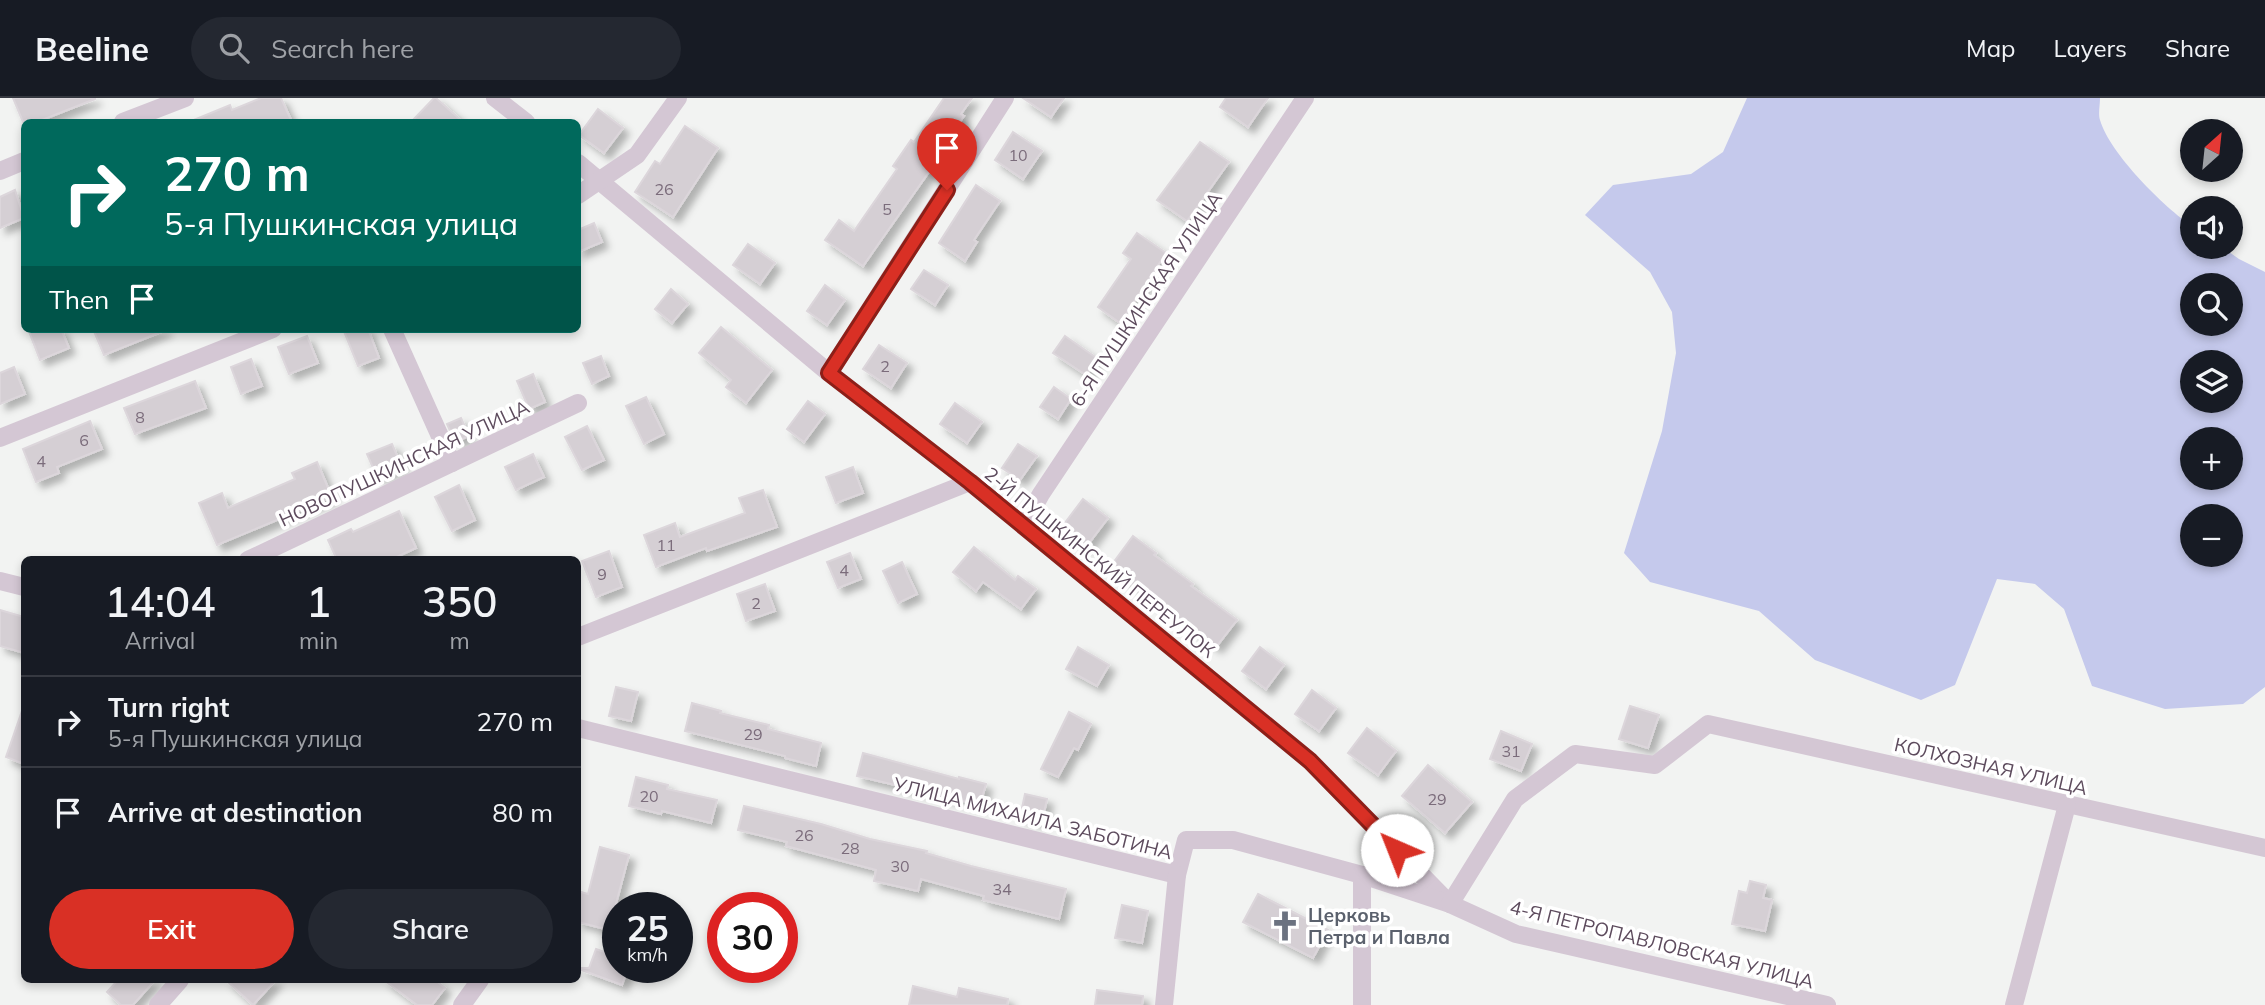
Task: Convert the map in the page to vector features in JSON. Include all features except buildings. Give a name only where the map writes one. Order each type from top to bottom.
[{"type":"street","points":[[131,119],[185,98]]},
{"type":"street","points":[[495,98],[522,119]]},
{"type":"street","points":[[581,193],[637,155],[678,98]]},
{"type":"street","points":[[829,373],[1005,98]]},
{"type":"street","name":"6-Я ПУШКИНСКАЯ УЛИЦА","points":[[1023,526],[1041,494],[1306,98]]},
{"type":"street","points":[[0,171],[21,162]]},
{"type":"street","name":"2-Й ПУШКИНСКИЙ ПЕРЕУЛОК","points":[[581,165],[829,373],[970,482],[1310,761],[1450,904]]},
{"type":"street","points":[[0,438],[263,333]]},
{"type":"street","points":[[394,333],[452,463]]},
{"type":"street","name":"НОВОПУШКИНСКАЯ УЛИЦА","points":[[256,556],[578,403]]},
{"type":"street","points":[[581,636],[970,482]]},
{"type":"street","points":[[0,580],[21,586]]},
{"type":"street","name":"КОЛХОЗНАЯ УЛИЦА","points":[[1450,904],[1516,799],[1575,754],[1655,765],[1708,724],[2265,848]]},
{"type":"street","name":"УЛИЦА МИХАИЛА ЗАБОТИНА","points":[[581,729],[1177,875],[1186,840],[1233,840],[1362,875],[1450,904]]},
{"type":"street","points":[[2014,1005],[2067,805]]},
{"type":"street","points":[[1164,1005],[1177,875]]},
{"type":"street","points":[[1362,875],[1362,1005]]},
{"type":"street","name":"4-Я ПЕТРОПАВЛОВСКАЯ УЛИЦА","points":[[1450,904],[1516,934],[1827,1005]]},
{"type":"street","points":[[158,1005],[177,983]]},
{"type":"street","points":[[461,1005],[478,983]]},
{"type":"shaded area","points":[[1747,98],[2100,98],[2100,120],[2115,148],[2139,179],[2180,217],[2180,259],[2239,259],[2265,272],[2265,687],[2243,704],[2165,709],[2092,686],[2064,609],[2035,584],[1997,579],[1955,685],[1921,700],[1815,660],[1759,611],[1650,582],[1624,553],[1662,431],[1676,353],[1672,312],[1650,272],[1585,215],[1613,185],[1691,174],[1723,152]]},
{"type":"place","name":"Церковь Петра и Павла","points":[[1285,926]]},
{"type":"route","points":[[947,190],[829,373],[970,482],[1310,761],[1397,850]]}]
